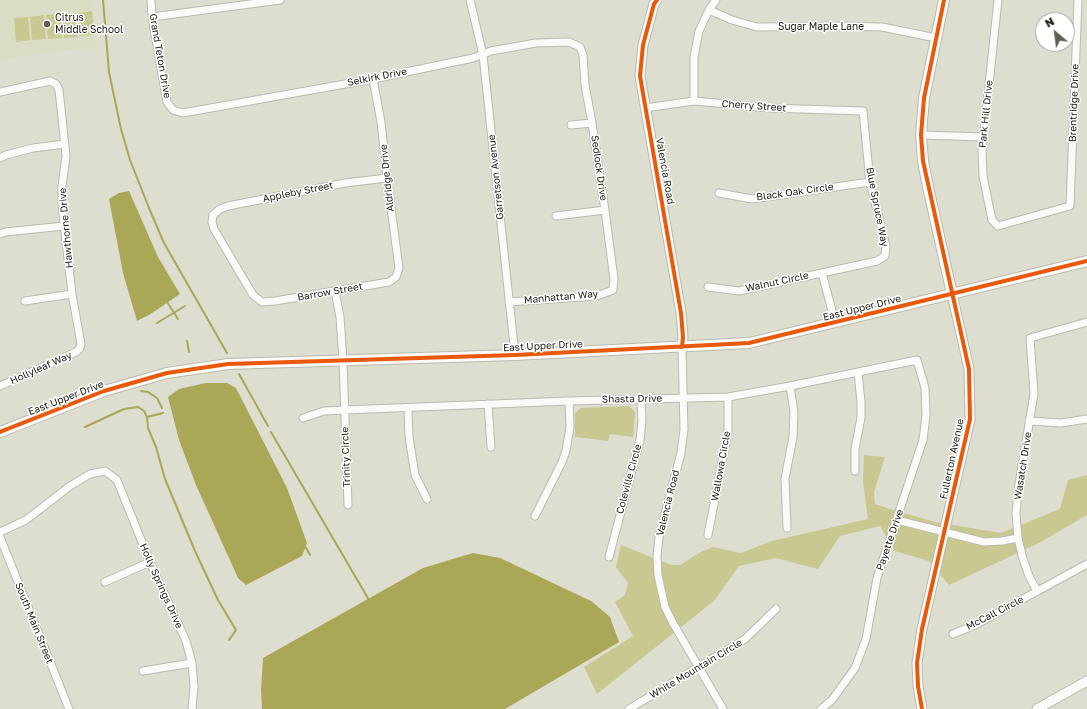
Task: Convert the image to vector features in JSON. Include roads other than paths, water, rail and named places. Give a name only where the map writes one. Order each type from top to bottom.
[{"type":"main road","name":"Fullerton Avenue","points":[[944,0],[924,98],[921,135],[923,162],[952,294]]},
{"type":"main road","name":"East Upper Drive","points":[[0,432],[104,391],[167,373],[228,364],[515,355],[749,343],[1087,261]]},
{"type":"street","name":"Grand Teton Drive","points":[[152,0],[152,17],[167,102],[173,110]]},
{"type":"street","points":[[152,17],[280,0]]},
{"type":"street","name":"Garretson Avenue","points":[[470,0],[483,55],[515,355]]},
{"type":"street","name":"Valencia Road","points":[[657,0],[643,45],[640,76],[681,312],[683,337],[684,430],[681,453],[659,537],[657,556],[658,576],[666,607],[680,636],[723,709]]},
{"type":"street","points":[[694,101],[694,57],[699,31],[709,10],[716,0]]},
{"type":"street","name":"Park Hill Drive","points":[[998,0],[982,150],[983,176],[992,220],[998,226]]},
{"type":"street","name":"Brentridge Drive","points":[[998,226],[1070,206],[1078,0]]},
{"type":"street","name":"Sugar Maple Lane","points":[[709,10],[732,20],[757,27],[882,27],[936,38]]},
{"type":"street","name":"Selkirk Drive","points":[[173,110],[183,113],[373,79],[483,55],[491,51],[536,43],[569,42],[580,47]]},
{"type":"street","name":"Sedlock Drive","points":[[580,47],[583,56],[585,85],[605,210],[614,279],[613,290]]},
{"type":"street","name":"Aldridge Drive","points":[[373,79],[381,122],[399,268],[396,277]]},
{"type":"street","name":"Hawthorne Drive","points":[[0,92],[50,81],[56,84],[59,90],[66,156],[62,186],[64,226],[75,319],[81,344],[80,348]]},
{"type":"street","name":"Cherry Street","points":[[645,108],[694,101],[769,108],[863,111]]},
{"type":"street","name":"Blue Spruce Way","points":[[863,111],[870,182],[886,246],[885,256]]},
{"type":"street","points":[[571,125],[592,123]]},
{"type":"street","points":[[921,135],[984,137]]},
{"type":"street","points":[[0,158],[33,148],[65,144]]},
{"type":"street","name":"Appleby Street","points":[[262,302],[253,295],[214,229],[212,222],[213,214],[228,206],[345,183],[387,178]]},
{"type":"street","name":"Black Oak Circle","points":[[719,193],[752,199],[870,182]]},
{"type":"street","points":[[556,216],[605,210]]},
{"type":"street","points":[[0,234],[5,232],[64,226]]},
{"type":"street","name":"Walnut Circle","points":[[708,287],[740,290],[877,261],[885,256]]},
{"type":"street","points":[[822,273],[835,322]]},
{"type":"street","name":"Barrow Street","points":[[262,302],[389,282],[396,277]]},
{"type":"street","name":"Manhattan Way","points":[[509,302],[597,296],[613,290]]},
{"type":"street","name":"Trinity Circle","points":[[335,291],[340,317],[343,360],[348,505]]},
{"type":"street","points":[[25,301],[72,294]]},
{"type":"street","name":"Fullerton Avenue","points":[[922,709],[918,686],[918,663],[922,629],[970,419],[969,369],[952,294]]},
{"type":"street","name":"Wasatch Drive","points":[[1037,591],[1029,576],[1023,559],[1018,538],[1016,514],[1018,490],[1034,394],[1030,338],[1087,322]]},
{"type":"street","name":"Hollyleaf Way","points":[[0,386],[76,352],[80,348]]},
{"type":"street","name":"Shasta Drive","points":[[303,418],[324,411],[344,410],[569,401],[728,397],[858,373],[917,360]]},
{"type":"street","name":"Payette Drive","points":[[821,709],[832,700],[855,668],[866,640],[877,578],[923,440],[926,415],[925,388],[917,360]]},
{"type":"street","points":[[855,471],[855,449],[861,418],[858,373]]},
{"type":"street","points":[[787,528],[785,478],[792,437],[794,412],[790,386]]},
{"type":"street","name":"Wallowa Circle","points":[[708,535],[728,431],[728,397]]},
{"type":"street","name":"Coleville Circle","points":[[609,557],[640,440],[642,421],[641,399]]},
{"type":"street","points":[[535,516],[566,451],[570,427],[569,401]]},
{"type":"street","points":[[488,404],[491,447]]},
{"type":"street","points":[[408,408],[408,437],[416,475],[427,499]]},
{"type":"street","points":[[1030,421],[1061,423],[1087,419]]},
{"type":"street","name":"Holly Springs Drive","points":[[0,532],[26,520],[70,486],[90,474],[105,471],[117,480],[150,562],[186,642],[192,663],[194,686],[192,709]]},
{"type":"street","points":[[897,520],[984,542],[1018,538]]},
{"type":"street","name":"South Main Street","points":[[0,537],[68,709]]},
{"type":"street","points":[[106,582],[150,562]]},
{"type":"street","name":"McCall Circle","points":[[953,634],[977,624],[1087,564]]},
{"type":"street","name":"White Mountain Circle","points":[[629,709],[745,639],[776,609]]},
{"type":"street","points":[[143,671],[192,663]]},
{"type":"street","points":[[1037,709],[1087,682]]},
{"type":"waterway","points":[[103,0],[109,72],[121,129],[130,160],[164,243],[227,353]]},
{"type":"waterway","points":[[167,302],[178,319]]},
{"type":"waterway","points":[[157,323],[185,306]]},
{"type":"waterway","points":[[187,341],[189,352]]},
{"type":"waterway","points":[[239,374],[268,426]]},
{"type":"waterway","points":[[141,391],[148,392],[157,398],[162,408]]},
{"type":"waterway","points":[[85,427],[124,409],[138,407],[144,411],[147,417],[163,413]]},
{"type":"waterway","points":[[147,417],[148,428],[156,447],[165,479],[195,551],[218,600],[236,630],[229,640]]},
{"type":"waterway","points":[[271,432],[369,600]]},
{"type":"waterway","points":[[305,546],[310,555]]},
{"type":"place","name":"Citrus Middle School","points":[[47,24]]}]
